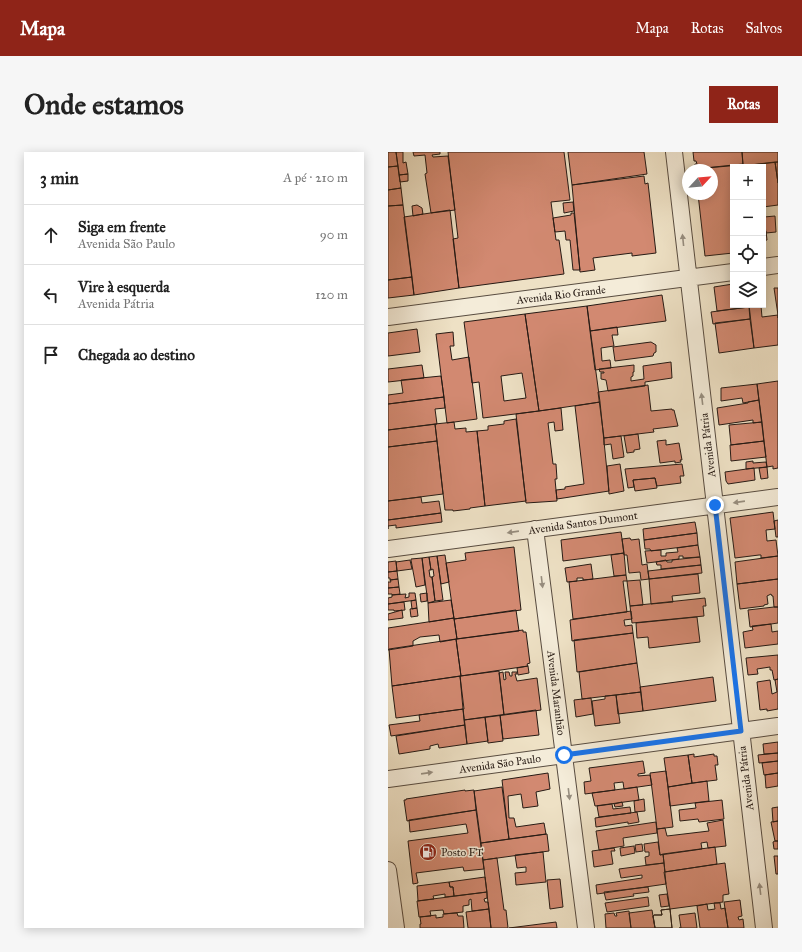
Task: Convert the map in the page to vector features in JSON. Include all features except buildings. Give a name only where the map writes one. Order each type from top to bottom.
[{"type":"street","name":"Avenida Pátria","points":[[674,152],[764,928]]},
{"type":"street","points":[[766,267],[778,265]]},
{"type":"street","name":"Avenida Rio Grande","points":[[388,317],[730,272]]},
{"type":"street","name":"Avenida Santos Dumont","points":[[388,549],[778,496]]},
{"type":"street","name":"Avenida Maranhão","points":[[535,529],[586,928]]},
{"type":"street","name":"Avenida São Paulo","points":[[388,778],[778,726]]},
{"type":"street","points":[[388,870],[396,928]]},
{"type":"place","name":"Posto FT","points":[[428,852]]},
{"type":"route","points":[[564,755],[741,731],[715,505]]}]
